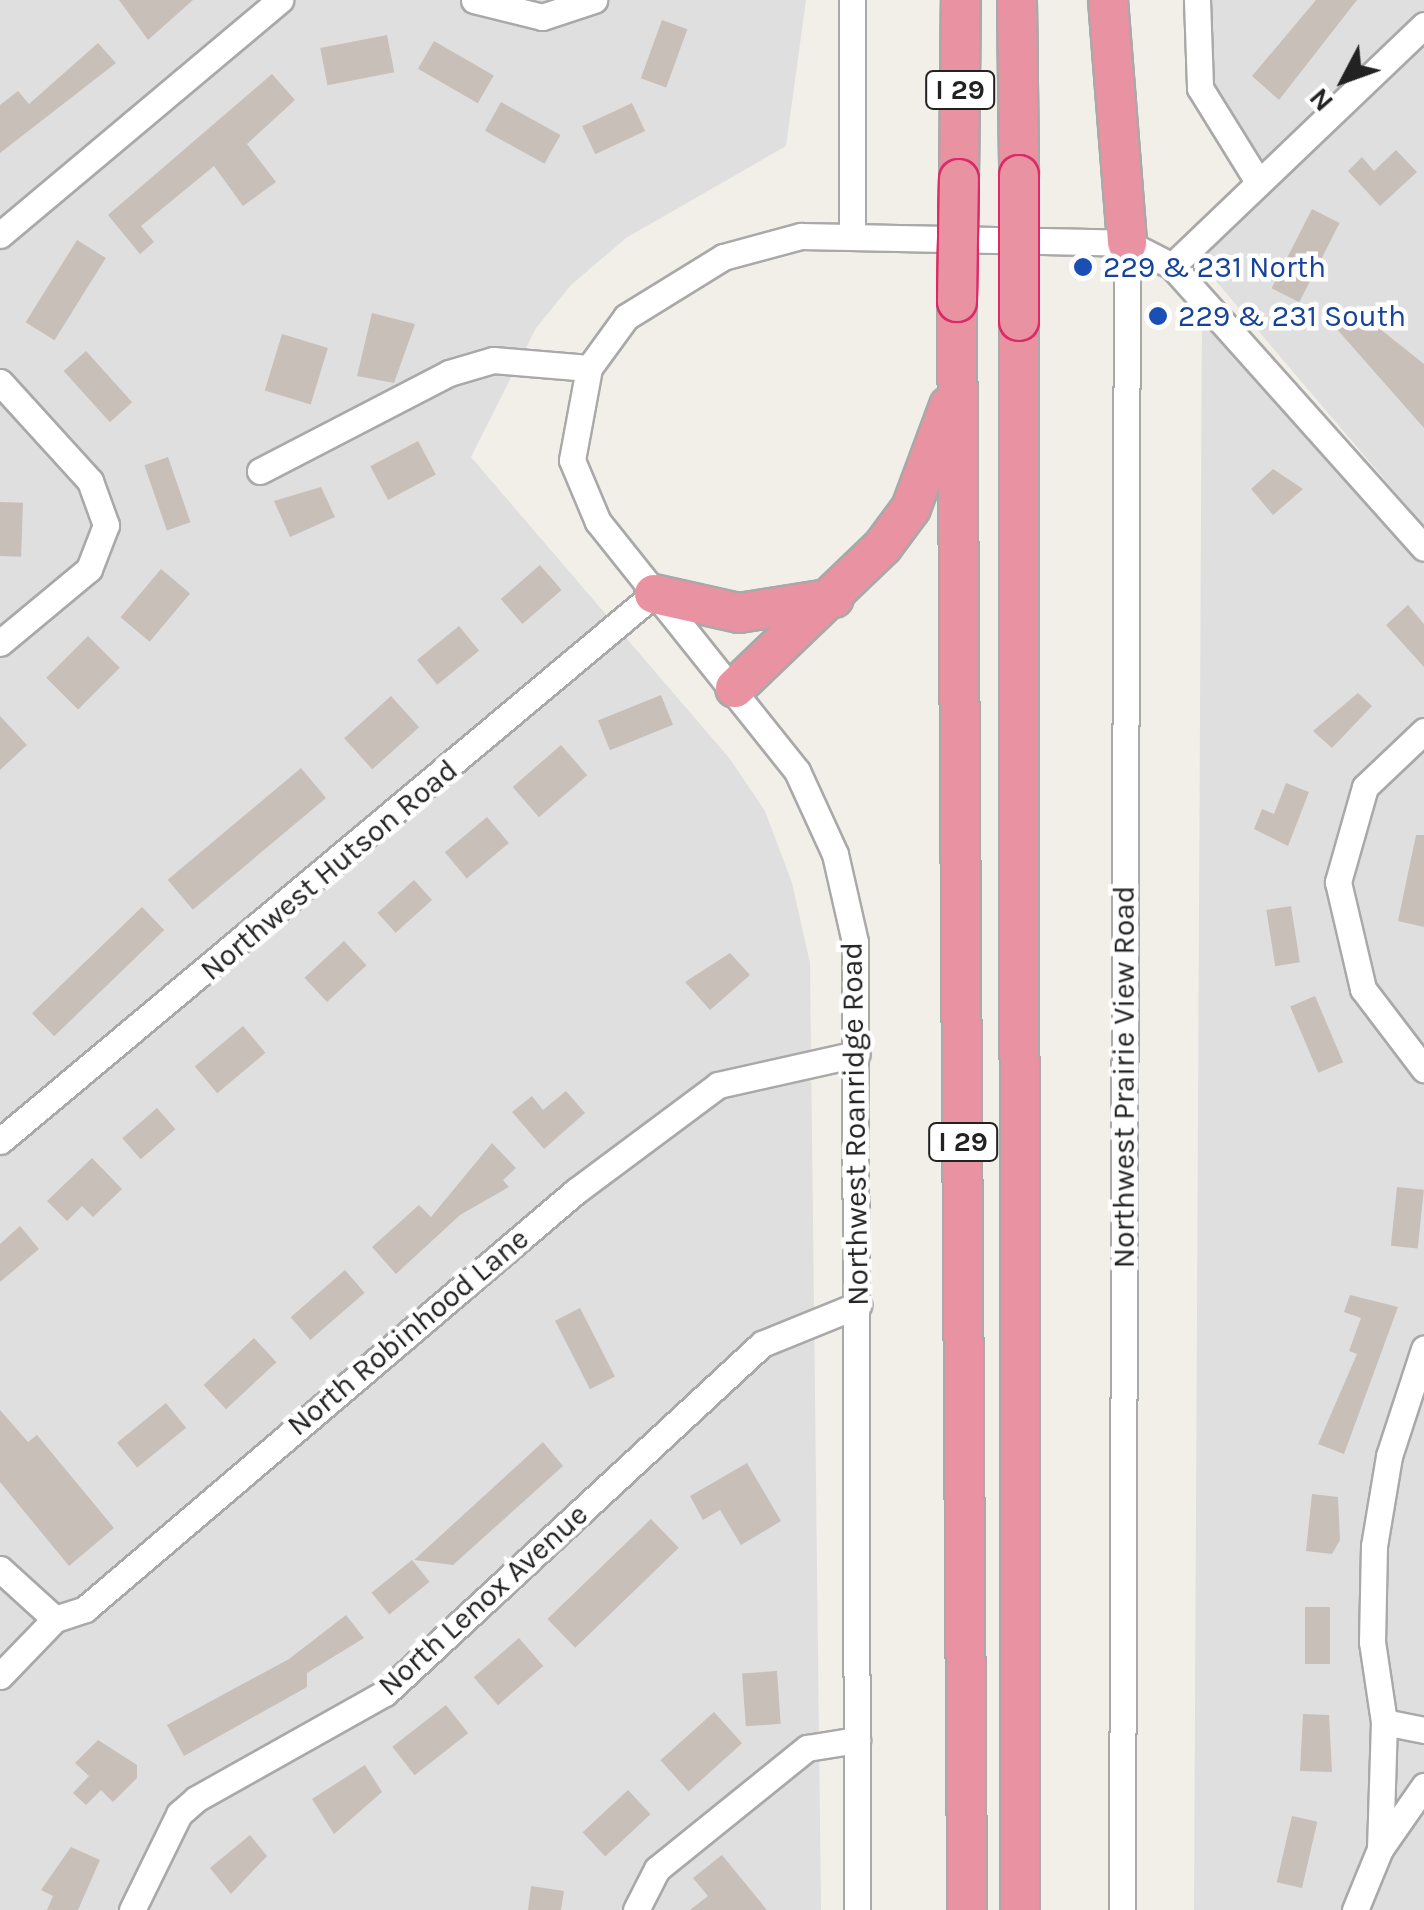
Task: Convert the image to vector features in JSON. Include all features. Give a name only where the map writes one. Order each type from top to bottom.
[{"type":"highway","name":"I 29","points":[[961,0],[956,302],[960,375],[967,1910]]},
{"type":"highway","name":"I 29","points":[[1017,0],[1020,1910]]},
{"type":"highway","points":[[1108,0],[1126,243]]},
{"type":"highway","points":[[735,688],[836,597],[911,508],[960,375]]},
{"type":"highway","points":[[654,594],[739,613],[836,597]]},
{"type":"street","points":[[0,235],[280,0]]},
{"type":"street","points":[[474,0],[542,17],[594,0]]},
{"type":"street","points":[[852,0],[852,232]]},
{"type":"street","points":[[1197,0],[1200,88],[1257,180]]},
{"type":"street","points":[[1172,266],[1257,180],[1290,160],[1424,25]]},
{"type":"street","name":"Northwest Roanridge Road","points":[[857,1910],[855,942],[835,854],[797,771],[735,688],[598,522],[572,460],[589,368],[626,317],[723,258],[852,232],[1126,243]]},
{"type":"street","points":[[1126,243],[1172,266],[1424,548]]},
{"type":"street","name":"Northwest Prairie View Road","points":[[1122,1910],[1126,243]]},
{"type":"street","points":[[260,470],[449,374],[493,360],[589,368]]},
{"type":"street","points":[[0,382],[90,481],[105,534],[89,569],[0,643]]},
{"type":"street","name":"Northwest Hutson Road","points":[[0,1141],[654,594]]},
{"type":"street","points":[[1424,731],[1365,787],[1338,882],[1363,989],[1424,1068]]},
{"type":"street","name":"North Robinhood Lane","points":[[0,1676],[55,1619],[85,1609],[576,1190],[718,1086],[856,1054]]},
{"type":"street","name":"North Lenox Avenue","points":[[132,1910],[179,1814],[196,1799],[385,1693],[762,1344],[858,1305]]},
{"type":"street","points":[[1380,1849],[1384,1722],[1372,1642],[1374,1546],[1389,1456],[1424,1349]]},
{"type":"street","points":[[0,1570],[55,1619]]},
{"type":"street","points":[[1384,1722],[1424,1730]]},
{"type":"street","points":[[636,1910],[657,1869],[807,1748],[858,1740]]},
{"type":"street","points":[[1355,1910],[1380,1849],[1424,1786]]},
{"type":"shaded area","points":[[0,0],[806,0],[786,146],[626,238],[571,285],[536,328],[471,457],[730,759],[765,811],[792,883],[810,963],[821,1910],[0,1910]]},
{"type":"shaded area","points":[[1209,0],[1424,0],[1424,526],[1198,260],[1199,249],[1266,189],[1210,84]]},
{"type":"shaded area","points":[[1202,312],[1424,565],[1424,1910],[1194,1910]]},
{"type":"building","points":[[119,0],[193,0],[148,40]]},
{"type":"building","points":[[1316,0],[1357,0],[1279,100],[1252,76]]},
{"type":"building","points":[[662,20],[687,29],[666,87],[641,78]]},
{"type":"building","points":[[387,35],[394,72],[328,85],[320,48]]},
{"type":"building","points":[[434,41],[494,76],[478,103],[418,69]]},
{"type":"building","points":[[98,43],[116,63],[0,153],[0,105],[18,91],[29,104]]},
{"type":"building","points":[[272,74],[295,100],[247,144],[276,182],[243,206],[214,166],[141,226],[154,242],[140,254],[108,215]]},
{"type":"building","points":[[501,102],[560,135],[544,164],[485,131]]},
{"type":"building","points":[[632,103],[645,131],[595,154],[582,126]]},
{"type":"building","points":[[1396,150],[1417,172],[1380,206],[1348,171],[1362,157],[1374,171]]},
{"type":"building","points":[[1312,209],[1340,223],[1299,302],[1272,288]]},
{"type":"building","points":[[77,240],[106,258],[54,340],[26,322]]},
{"type":"building","points":[[1355,309],[1424,364],[1424,428],[1335,327]]},
{"type":"building","points":[[372,313],[415,324],[394,383],[357,376]]},
{"type":"building","points":[[282,334],[328,348],[311,404],[265,390]]},
{"type":"building","points":[[86,351],[132,402],[110,422],[64,371]]},
{"type":"building","points":[[418,441],[436,475],[388,500],[370,466]]},
{"type":"building","points":[[168,457],[190,522],[167,530],[144,465]]},
{"type":"building","points":[[1273,469],[1303,489],[1273,515],[1251,489]]},
{"type":"building","points":[[321,487],[335,517],[290,537],[274,501]]},
{"type":"building","points":[[0,502],[23,503],[21,557],[0,556]]},
{"type":"building","points":[[540,565],[562,590],[522,624],[501,599]]},
{"type":"building","points":[[161,569],[190,593],[150,642],[121,617]]},
{"type":"building","points":[[1408,605],[1424,624],[1424,667],[1386,625]]},
{"type":"building","points":[[459,626],[479,651],[437,685],[417,660]]},
{"type":"building","points":[[88,636],[120,668],[78,710],[46,678]]},
{"type":"building","points":[[1358,693],[1372,706],[1332,748],[1313,731]]},
{"type":"building","points":[[661,695],[673,725],[610,750],[598,720]]},
{"type":"building","points":[[391,696],[419,727],[372,769],[344,738]]},
{"type":"building","points":[[0,716],[27,745],[0,770]]},
{"type":"building","points":[[561,745],[587,775],[539,817],[513,787]]},
{"type":"building","points":[[301,768],[326,798],[193,910],[168,880]]},
{"type":"building","points":[[1286,783],[1309,792],[1288,846],[1254,829],[1262,809],[1274,814]]},
{"type":"building","points":[[487,817],[509,843],[467,878],[445,852]]},
{"type":"building","points":[[1416,835],[1424,835],[1424,927],[1398,921]]},
{"type":"building","points":[[414,880],[432,900],[396,933],[378,913]]},
{"type":"building","points":[[1291,906],[1300,962],[1275,966],[1266,910]]},
{"type":"building","points":[[142,907],[164,930],[54,1036],[32,1013]]},
{"type":"building","points":[[344,941],[367,965],[327,1002],[305,978]]},
{"type":"building","points":[[730,953],[750,975],[710,1010],[685,982]]},
{"type":"building","points":[[1315,996],[1343,1062],[1318,1073],[1290,1007]]},
{"type":"building","points":[[243,1026],[265,1053],[217,1093],[195,1066]]},
{"type":"building","points":[[566,1091],[585,1113],[544,1149],[512,1112],[532,1096],[543,1110]]},
{"type":"building","points":[[157,1108],[175,1129],[141,1159],[122,1138]]},
{"type":"building","points":[[492,1143],[516,1168],[503,1180],[509,1187],[460,1215],[396,1274],[372,1247],[419,1205],[431,1217]]},
{"type":"building","points":[[92,1158],[122,1189],[93,1217],[82,1206],[67,1221],[47,1201]]},
{"type":"building","points":[[1397,1187],[1424,1190],[1418,1248],[1391,1246]]},
{"type":"building","points":[[20,1226],[39,1249],[0,1282],[0,1244]]},
{"type":"building","points":[[345,1270],[365,1293],[310,1340],[291,1317]]},
{"type":"building","points":[[1350,1295],[1398,1307],[1344,1454],[1318,1444],[1357,1354],[1349,1351],[1361,1318],[1344,1312]]},
{"type":"building","points":[[580,1308],[615,1377],[590,1389],[555,1321]]},
{"type":"building","points":[[254,1338],[277,1362],[226,1409],[204,1385]]},
{"type":"building","points":[[166,1403],[186,1428],[137,1468],[117,1443]]},
{"type":"building","points":[[0,1410],[28,1442],[37,1435],[114,1528],[69,1566],[0,1482]]},
{"type":"building","points":[[543,1442],[563,1466],[453,1565],[414,1560]]},
{"type":"building","points":[[747,1463],[781,1521],[741,1545],[720,1510],[703,1520],[690,1496]]},
{"type":"building","points":[[1312,1494],[1338,1497],[1340,1540],[1332,1554],[1306,1551]]},
{"type":"building","points":[[651,1519],[679,1548],[575,1648],[547,1619]]},
{"type":"building","points":[[412,1560],[430,1582],[389,1614],[372,1593]]},
{"type":"building","points":[[1305,1607],[1330,1607],[1330,1664],[1305,1664]]},
{"type":"building","points":[[346,1615],[364,1638],[307,1673],[307,1687],[184,1756],[167,1725],[289,1659]]},
{"type":"building","points":[[519,1638],[543,1666],[498,1705],[474,1677]]},
{"type":"building","points":[[777,1671],[781,1724],[746,1726],[742,1673]]},
{"type":"building","points":[[446,1705],[468,1733],[415,1775],[392,1747]]},
{"type":"building","points":[[714,1712],[742,1743],[689,1791],[660,1760]]},
{"type":"building","points":[[1303,1714],[1329,1715],[1332,1772],[1300,1771]]},
{"type":"building","points":[[98,1740],[137,1765],[137,1778],[113,1802],[101,1790],[86,1805],[73,1793],[89,1776],[75,1763]]},
{"type":"building","points":[[365,1765],[382,1792],[334,1834],[312,1799]]},
{"type":"building","points":[[628,1790],[651,1814],[605,1856],[583,1832]]},
{"type":"building","points":[[1292,1816],[1317,1822],[1302,1888],[1277,1882]]},
{"type":"building","points":[[250,1835],[267,1856],[231,1894],[210,1868]]},
{"type":"building","points":[[71,1847],[100,1860],[78,1910],[47,1910],[53,1896],[41,1890]]},
{"type":"building","points":[[722,1855],[767,1910],[690,1910],[708,1896],[693,1878]]},
{"type":"building","points":[[531,1886],[564,1891],[561,1910],[528,1910]]},
{"type":"place","name":"229 & 231 North","points":[[1083,267]]},
{"type":"place","name":"229 & 231 South","points":[[1158,316]]}]
